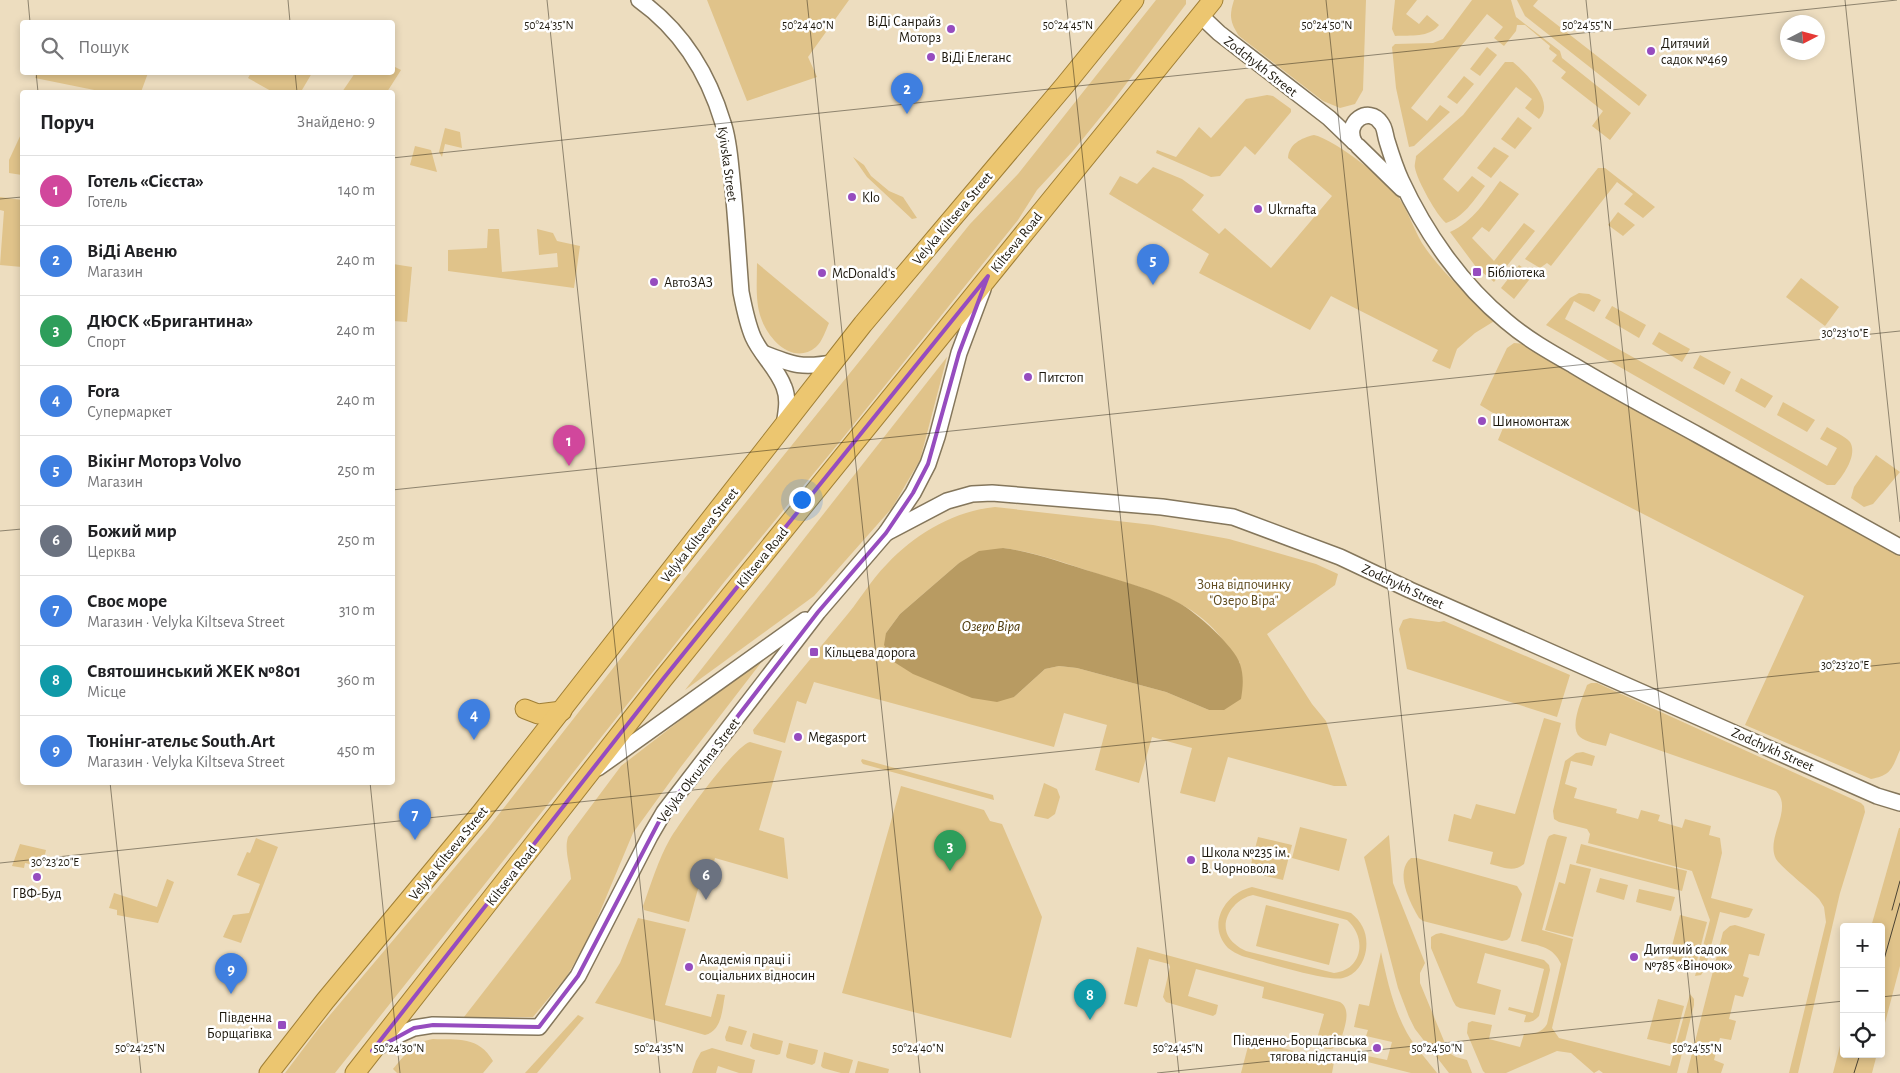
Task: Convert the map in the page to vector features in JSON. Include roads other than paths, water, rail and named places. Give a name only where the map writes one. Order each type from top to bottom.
[{"type":"highway","name":"Velyka Kiltseva Street","points":[[269,1073],[325,1001],[481,813],[864,324],[1134,0]]},
{"type":"highway","points":[[1199,8],[1213,0]]},
{"type":"highway","name":"Kiltseva Road","points":[[355,1073],[663,679],[1185,34],[1199,8]]},
{"type":"highway","points":[[525,709],[538,714],[562,711]]},
{"type":"main road","name":"Kyivska Street","points":[[639,0],[676,33],[698,62],[721,115],[729,157],[741,292],[749,326],[754,338],[778,373],[785,388],[787,405],[784,425]]},
{"type":"main road","name":"Zodchykh Street","points":[[1199,8],[1219,33],[1341,128],[1408,195]]},
{"type":"main road","name":"Zodchykh Street","points":[[1322,113],[1342,118],[1359,118]]},
{"type":"main road","points":[[1368,116],[1378,119],[1384,127],[1384,132],[1384,138],[1378,146],[1368,150],[1356,144],[1351,137],[1352,126],[1359,118],[1368,116]]},
{"type":"main road","name":"Zodchykh Street","points":[[1384,132],[1395,166],[1408,195],[1434,238],[1462,277],[1506,321],[1530,340],[1603,383],[1900,547]]},
{"type":"main road","name":"Velyka Okruzhna Street","points":[[372,1050],[414,1028],[433,1025],[539,1027],[578,976],[664,812],[818,612],[886,533],[913,493],[928,464],[959,353],[988,276]]},
{"type":"main road","points":[[763,353],[788,364],[800,366],[814,366],[835,362]]},
{"type":"main road","name":"Zodchykh Street","points":[[886,533],[948,501],[972,494],[992,493],[1162,507],[1233,517],[1340,557],[1580,665],[1878,796],[1898,803]]},
{"type":"main road","points":[[589,774],[818,612]]},
{"type":"water","name":"Озеро Віра","points":[[1003,548],[1038,555],[1138,586],[1179,603],[1214,631],[1237,657],[1243,677],[1241,699],[1224,710],[1209,710],[1166,692],[1077,668],[1059,666],[1045,669],[1014,697],[997,702],[972,698],[913,674],[894,662],[884,645],[886,633],[900,614],[959,563],[979,551]]},
{"type":"tram line","points":[[1892,910],[1900,881]]},
{"type":"tram line","points":[[1882,968],[1900,903]]},
{"type":"tram line","points":[[1854,1073],[1859,1058]]},
{"type":"place","name":"ВіДі Санрайз Моторз","points":[[951,29]]},
{"type":"place","name":"Дитячий садок №469","points":[[1651,51]]},
{"type":"place","name":"ВіДі Елеганс","points":[[931,57]]},
{"type":"place","name":"ВіДі Авеню","points":[[907,114]]},
{"type":"place","name":"Klo","points":[[852,197]]},
{"type":"place","name":"Ukrnafta","points":[[1258,209]]},
{"type":"place","name":"Бібліотека","points":[[1477,272]]},
{"type":"place","name":"McDonald's","points":[[822,273]]},
{"type":"place","name":"АвтоЗАЗ","points":[[654,282]]},
{"type":"place","name":"Вікінг Моторз Volvo","points":[[1153,285]]},
{"type":"place","name":"Питстоп","points":[[1028,377]]},
{"type":"place","name":"Шиномонтаж","points":[[1482,421]]},
{"type":"place","name":"Готель «Сієста»","points":[[569,466]]},
{"type":"place","name":"Кільцева дорога","points":[[814,652]]},
{"type":"place","name":"Megasport","points":[[798,737]]},
{"type":"place","name":"Fora","points":[[474,740]]},
{"type":"place","name":"Своє море","points":[[415,840]]},
{"type":"place","name":"Школа №235 ім. В. Чорновола","points":[[1191,860]]},
{"type":"place","name":"ДЮСК «Бригантина»","points":[[950,871]]},
{"type":"place","name":"ГВФ-Буд","points":[[37,877]]},
{"type":"place","name":"Божий мир","points":[[706,900]]},
{"type":"place","name":"Дитячий садок №785 «Віночок»","points":[[1634,957]]},
{"type":"place","name":"Академія праці і соціальних відносин","points":[[689,967]]},
{"type":"place","name":"Тюнінг-ательє South.Art","points":[[231,994]]},
{"type":"place","name":"Святошинський ЖЕК №801","points":[[1090,1020]]},
{"type":"place","name":"Південна Борщагівка","points":[[282,1025]]},
{"type":"place","name":"Південно-Борщагівська тягова підстанція","points":[[1377,1048]]},
{"type":"park label","name":"Зона відпочинку \"Озеро Віра\"","points":[[1244,592]]}]
